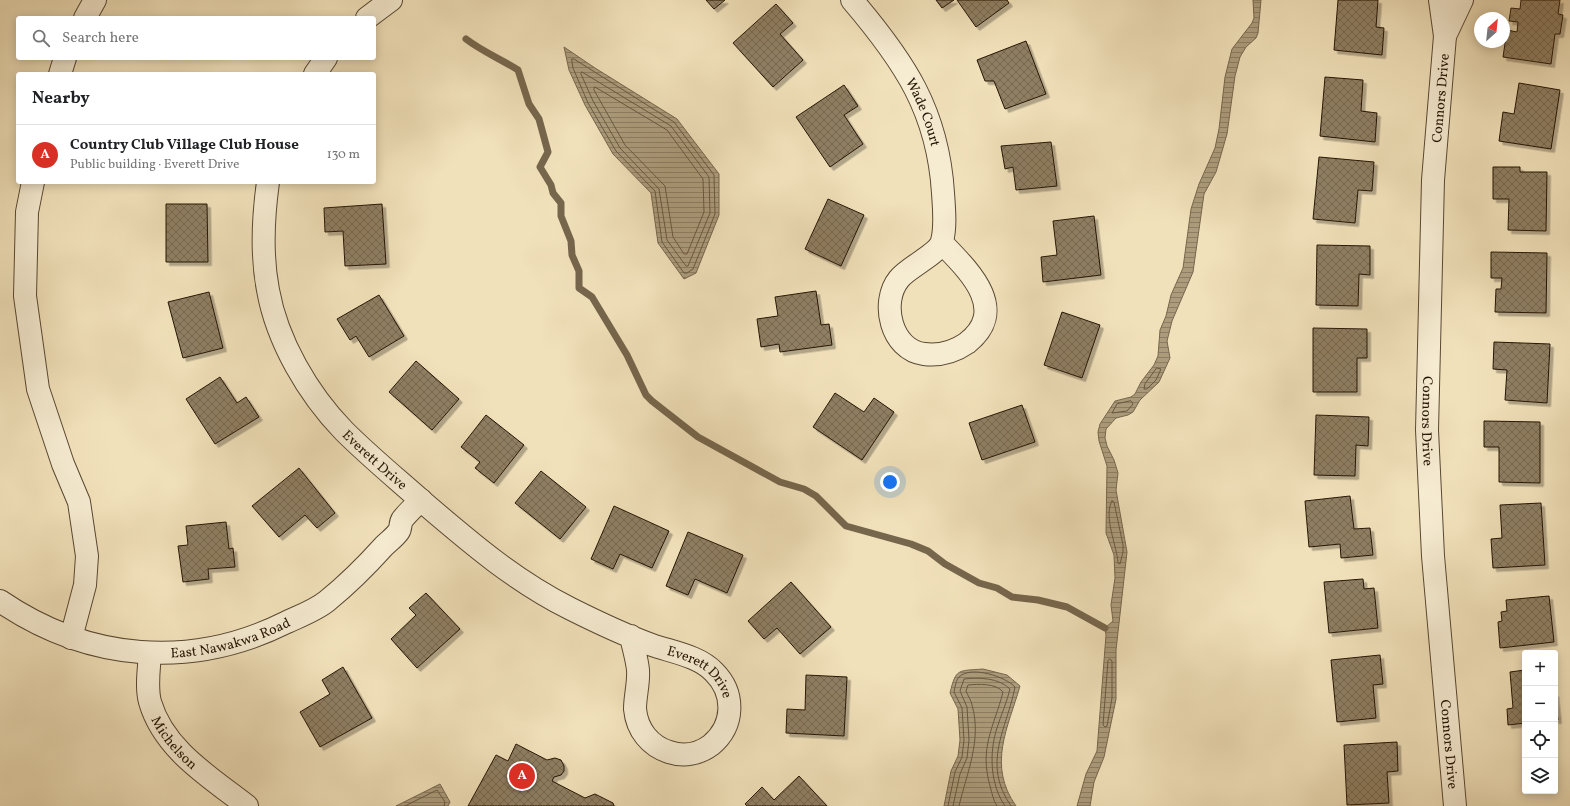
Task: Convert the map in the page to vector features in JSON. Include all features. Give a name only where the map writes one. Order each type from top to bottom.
[{"type":"street","points":[[86,16],[95,0]]},
{"type":"street","points":[[370,16],[391,0]]},
{"type":"street","name":"Wade Court","points":[[852,0],[880,33],[902,63],[918,92],[928,115],[937,145],[942,181],[944,209],[942,242]]},
{"type":"street","name":"Connors Drive","points":[[1440,0],[1445,36],[1433,180],[1427,430],[1433,556],[1455,806]]},
{"type":"street","name":"Connors Drive","points":[[1445,36],[1462,0]]},
{"type":"street","points":[[61,72],[64,60]]},
{"type":"street","points":[[316,72],[324,60]]},
{"type":"street","points":[[33,184],[27,212],[26,296],[38,389],[63,464],[79,502],[87,556],[85,585],[71,638]]},
{"type":"street","name":"Everett Drive","points":[[268,184],[264,215],[264,260],[270,296],[275,316],[286,343],[302,375],[323,406],[343,430],[421,500],[484,555],[511,574],[558,602],[631,636],[691,658],[708,666],[725,686],[730,700],[730,715],[724,730],[717,740],[705,749],[691,754],[673,754],[658,748],[645,738],[638,723],[635,708],[638,671],[631,636]]},
{"type":"street","points":[[942,242],[977,282],[984,300],[986,312],[982,324],[973,338],[958,350],[942,354],[923,354],[913,350],[900,339],[892,326],[890,310],[892,293],[899,279],[909,269],[935,251],[942,242]]},
{"type":"street","name":"East Nawakwa Road","points":[[0,601],[24,617],[71,638],[116,650],[150,653],[178,653],[244,641],[274,629],[325,602],[366,567],[400,530],[402,521],[421,500]]},
{"type":"street","name":"Michelson","points":[[150,653],[148,683],[150,701],[158,724],[173,744],[190,761],[247,806]]},
{"type":"water","points":[[1253,0],[1261,0],[1258,33],[1256,38],[1246,47],[1240,57],[1235,76],[1227,134],[1216,172],[1204,194],[1193,272],[1172,321],[1167,341],[1170,358],[1159,382],[1140,400],[1133,412],[1116,418],[1106,429],[1105,438],[1107,446],[1114,460],[1118,473],[1116,490],[1127,552],[1116,650],[1116,699],[1104,757],[1094,782],[1090,806],[1077,806],[1086,774],[1097,751],[1106,635],[1105,628],[1113,621],[1111,605],[1115,578],[1114,555],[1106,533],[1107,466],[1099,441],[1098,432],[1100,424],[1115,401],[1131,397],[1135,394],[1141,382],[1154,365],[1158,356],[1160,330],[1166,316],[1171,295],[1183,268],[1191,209],[1199,184],[1215,148],[1219,129],[1225,77],[1232,49],[1252,23],[1254,18]]},
{"type":"water","points":[[564,47],[677,119],[719,174],[719,215],[696,273],[684,279],[658,243],[651,193],[613,154],[585,105],[569,70]]},
{"type":"water","points":[[983,669],[1007,675],[1020,686],[1006,732],[1001,761],[1007,791],[1016,806],[944,806],[951,771],[958,756],[960,740],[958,709],[950,693],[952,685],[956,675],[959,672]]},
{"type":"water","points":[[440,784],[450,802],[448,806],[396,806]]},
{"type":"building","points":[[706,0],[725,0],[714,9]]},
{"type":"building","points":[[936,0],[954,0],[942,8]]},
{"type":"building","points":[[957,0],[1007,0],[1009,3],[976,27]]},
{"type":"building","points":[[1338,0],[1378,0],[1376,27],[1384,28],[1382,55],[1334,50]]},
{"type":"building","points":[[1521,0],[1560,0],[1558,14],[1563,15],[1560,34],[1555,34],[1551,64],[1503,57],[1504,48],[1510,48],[1510,31],[1517,32],[1518,22],[1510,21],[1511,8],[1520,9]]},
{"type":"building","points":[[776,4],[793,23],[780,34],[803,60],[773,87],[733,43]]},
{"type":"building","points":[[1026,41],[1046,94],[1005,109],[994,81],[985,81],[977,60]]},
{"type":"building","points":[[1325,77],[1363,80],[1361,111],[1377,113],[1375,142],[1320,136]]},
{"type":"building","points":[[1519,83],[1560,90],[1551,149],[1499,141],[1503,112],[1514,114]]},
{"type":"building","points":[[844,85],[858,106],[844,115],[863,144],[830,167],[796,117]]},
{"type":"building","points":[[1051,142],[1057,186],[1016,190],[1013,167],[1005,169],[1001,146]]},
{"type":"building","points":[[1319,157],[1374,162],[1372,191],[1358,190],[1355,223],[1313,219]]},
{"type":"building","points":[[1493,167],[1520,167],[1520,172],[1547,172],[1546,231],[1508,230],[1509,199],[1493,199]]},
{"type":"building","points":[[828,199],[864,215],[841,266],[805,249]]},
{"type":"building","points":[[166,204],[207,204],[208,262],[166,262]]},
{"type":"building","points":[[382,204],[386,264],[345,266],[343,231],[325,232],[324,208]]},
{"type":"building","points":[[1094,216],[1101,275],[1043,282],[1041,257],[1057,255],[1053,221]]},
{"type":"building","points":[[1317,245],[1370,246],[1370,275],[1359,274],[1358,306],[1316,305]]},
{"type":"building","points":[[1491,252],[1547,253],[1546,313],[1495,312],[1496,289],[1501,289],[1502,278],[1491,278]]},
{"type":"building","points":[[816,291],[821,325],[829,324],[832,345],[780,352],[779,344],[761,347],[757,319],[778,316],[775,297]]},
{"type":"building","points":[[209,292],[223,348],[183,358],[168,302]]},
{"type":"building","points":[[379,295],[404,336],[369,357],[356,336],[350,340],[337,319]]},
{"type":"building","points":[[1062,312],[1100,325],[1082,378],[1044,365]]},
{"type":"building","points":[[1313,328],[1367,329],[1367,358],[1357,358],[1357,392],[1313,392]]},
{"type":"building","points":[[1494,342],[1550,344],[1547,403],[1505,400],[1507,370],[1493,369]]},
{"type":"building","points":[[416,361],[459,399],[432,430],[389,392]]},
{"type":"building","points":[[220,377],[237,403],[246,397],[259,417],[215,444],[186,399]]},
{"type":"building","points":[[835,393],[864,412],[874,398],[894,412],[862,460],[813,427]]},
{"type":"building","points":[[1022,405],[1035,442],[982,460],[969,423]]},
{"type":"building","points":[[486,415],[524,445],[494,483],[475,468],[480,462],[461,447]]},
{"type":"building","points":[[1316,415],[1369,417],[1368,446],[1356,445],[1355,476],[1314,475]]},
{"type":"building","points":[[1484,421],[1540,422],[1540,483],[1499,482],[1499,447],[1484,447]]},
{"type":"building","points":[[299,468],[335,513],[317,528],[305,515],[279,537],[252,506]]},
{"type":"building","points":[[541,471],[586,507],[560,539],[515,503]]},
{"type":"building","points":[[1350,496],[1354,529],[1370,528],[1373,555],[1341,558],[1340,544],[1309,547],[1305,501]]},
{"type":"building","points":[[1541,503],[1545,565],[1493,568],[1491,539],[1502,538],[1500,505]]},
{"type":"building","points":[[614,506],[669,531],[652,568],[620,554],[613,569],[591,559]]},
{"type":"building","points":[[226,522],[229,549],[233,548],[235,567],[208,569],[209,579],[183,582],[178,546],[188,545],[186,526]]},
{"type":"building","points":[[688,532],[743,555],[727,593],[695,579],[688,595],[666,586]]},
{"type":"building","points":[[1363,579],[1364,589],[1374,588],[1378,628],[1329,633],[1324,582]]},
{"type":"building","points":[[791,582],[831,627],[800,654],[777,628],[764,639],[748,621]]},
{"type":"building","points":[[426,593],[460,629],[417,668],[391,639],[416,615],[409,608]]},
{"type":"building","points":[[1549,596],[1554,642],[1500,648],[1498,622],[1502,621],[1501,612],[1507,611],[1506,600]]},
{"type":"building","points":[[1380,655],[1383,684],[1373,685],[1376,718],[1337,722],[1331,660]]},
{"type":"building","points":[[343,667],[372,718],[320,747],[300,712],[330,694],[322,680]]},
{"type":"building","points":[[1522,670],[1522,723],[1508,725],[1507,709],[1513,708],[1510,672]]},
{"type":"building","points":[[806,675],[847,677],[844,736],[786,733],[787,709],[805,710]]},
{"type":"building","points":[[1397,742],[1398,771],[1387,772],[1389,803],[1347,805],[1344,745]]},
{"type":"building","points":[[516,744],[547,760],[555,758],[561,760],[564,766],[564,771],[561,775],[554,777],[552,781],[585,798],[595,794],[613,803],[614,806],[468,806],[496,755],[508,761]]},
{"type":"building","points":[[799,776],[827,806],[747,806],[745,804],[762,787],[774,800]]},
{"type":"waterway","points":[[466,39],[518,70],[529,104],[539,119],[548,152],[540,167],[551,185],[553,193],[561,203],[561,216],[571,241],[572,255],[579,271],[579,288],[592,297],[627,355],[646,395],[652,401],[698,437],[780,482],[804,489],[816,496],[846,526],[911,544],[928,551],[945,564],[979,583],[997,588],[1012,597],[1038,600],[1067,607],[1105,628]]},
{"type":"place","name":"Country Club Village Club House","points":[[522,776]]}]
